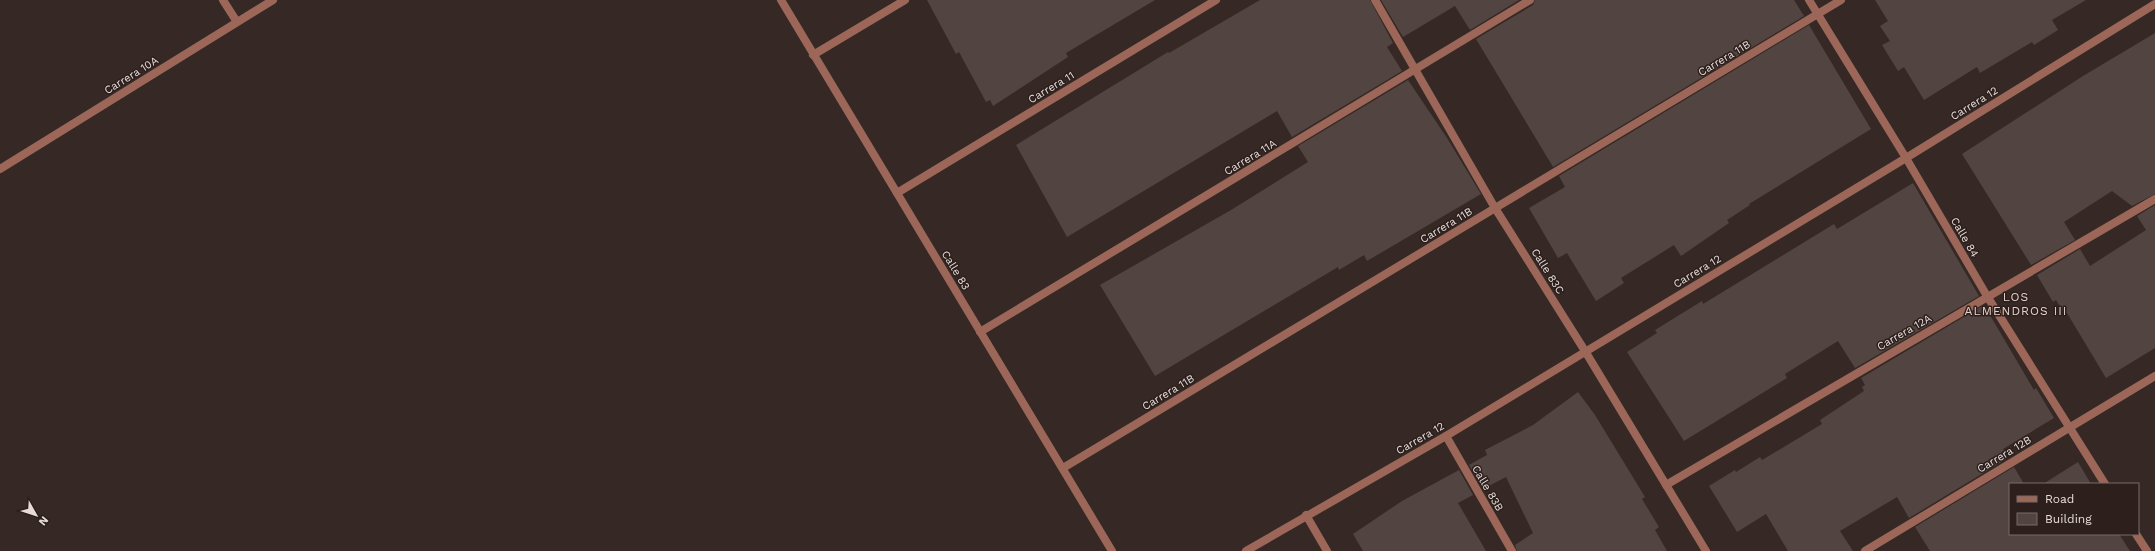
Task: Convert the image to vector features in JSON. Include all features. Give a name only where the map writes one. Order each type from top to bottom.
[{"type":"street","points":[[223,0],[237,22]]},
{"type":"street","name":"Carrera 10A","points":[[0,169],[273,0]]},
{"type":"street","name":"Calle 83","points":[[781,0],[1112,551]]},
{"type":"street","points":[[813,55],[905,0]]},
{"type":"street","name":"Carrera 11","points":[[897,193],[1216,0]]},
{"type":"street","name":"Calle 83C","points":[[1375,0],[1417,70],[1495,208],[1585,351],[1706,551]]},
{"type":"street","name":"Carrera 11A","points":[[980,332],[1417,70],[1530,0]]},
{"type":"street","name":"Calle 84","points":[[1809,0],[1906,158],[1987,296],[2104,483]]},
{"type":"street","name":"Carrera 11B","points":[[1063,468],[1841,0]]},
{"type":"street","name":"Carrera 12","points":[[1246,551],[1306,515],[1446,436],[1906,158],[2155,4]]},
{"type":"street","name":"Carrera 12A","points":[[1666,485],[2155,199]]},
{"type":"street","name":"Carrera 12B","points":[[1865,551],[2155,376]]},
{"type":"street","name":"Calle 83B","points":[[1446,436],[1512,551]]},
{"type":"street","points":[[1306,515],[1327,551]]},
{"type":"street","points":[[2137,535],[2147,551]]},
{"type":"building","points":[[927,0],[1155,0],[1066,53],[1068,57],[993,106],[990,100],[986,102],[959,52],[956,54]]},
{"type":"building","points":[[1260,0],[1370,0],[1393,43],[1387,47],[1402,71],[1292,137],[1277,111],[1067,237],[1016,145],[1168,52],[1169,53]]},
{"type":"building","points":[[1381,0],[1519,0],[1470,30],[1455,6],[1403,37]]},
{"type":"building","points":[[1535,0],[1794,0],[1804,16],[1553,167],[1476,39],[1533,5]]},
{"type":"building","points":[[1875,0],[2086,0],[2052,20],[2058,30],[2034,45],[2032,42],[1980,73],[1977,67],[1924,100],[1904,67],[1898,71],[1882,45],[1890,41],[1880,26],[1888,21]]},
{"type":"building","points":[[1809,25],[1871,129],[1749,204],[1750,205],[1727,220],[1729,223],[1681,256],[1674,245],[1621,278],[1624,283],[1596,301],[1567,253],[1558,258],[1529,208],[1565,187],[1559,176]]},
{"type":"building","points":[[2155,33],[2155,194],[2132,206],[2112,191],[2064,222],[2075,240],[2031,265],[1962,154],[2083,76]]},
{"type":"building","points":[[1408,80],[1447,138],[1481,194],[1367,261],[1364,255],[1339,270],[1338,267],[1155,376],[1100,285],[1231,210],[1308,162],[1298,146]]},
{"type":"building","points":[[1913,183],[1979,296],[1855,368],[1838,341],[1785,374],[1787,378],[1684,441],[1627,352],[1657,333],[1655,330],[1702,301],[1703,304],[1834,224],[1837,229]]},
{"type":"building","points":[[2155,205],[2155,348],[2106,378],[2067,313],[2065,314],[2056,300],[2053,302],[2037,275],[2080,249],[2090,266],[2146,230],[2137,216]]},
{"type":"building","points":[[1984,305],[2034,390],[2036,388],[2054,418],[2003,449],[2008,458],[1909,518],[1897,497],[1840,531],[1853,551],[1788,551],[1766,514],[1737,532],[1709,486],[1760,457],[1762,460],[1822,424],[1820,420],[1864,391],[1862,387],[1865,385],[1861,378]]},
{"type":"building","points":[[1578,392],[1595,415],[1645,497],[1642,499],[1659,527],[1655,530],[1667,551],[1517,551],[1515,545],[1533,533],[1506,477],[1483,489],[1469,465],[1487,455],[1485,450],[1533,425]]},
{"type":"building","points":[[2078,462],[2090,483],[2045,483]]},
{"type":"building","points":[[2014,467],[2023,483],[2009,483],[2009,535],[2120,535],[2130,551],[1930,551],[1915,527]]},
{"type":"building","points":[[1459,470],[1473,495],[1458,503],[1486,551],[1363,551],[1353,534],[1402,501]]},
{"type":"district","name":"LOS ALMENDROS III","points":[[2016,304]]}]
